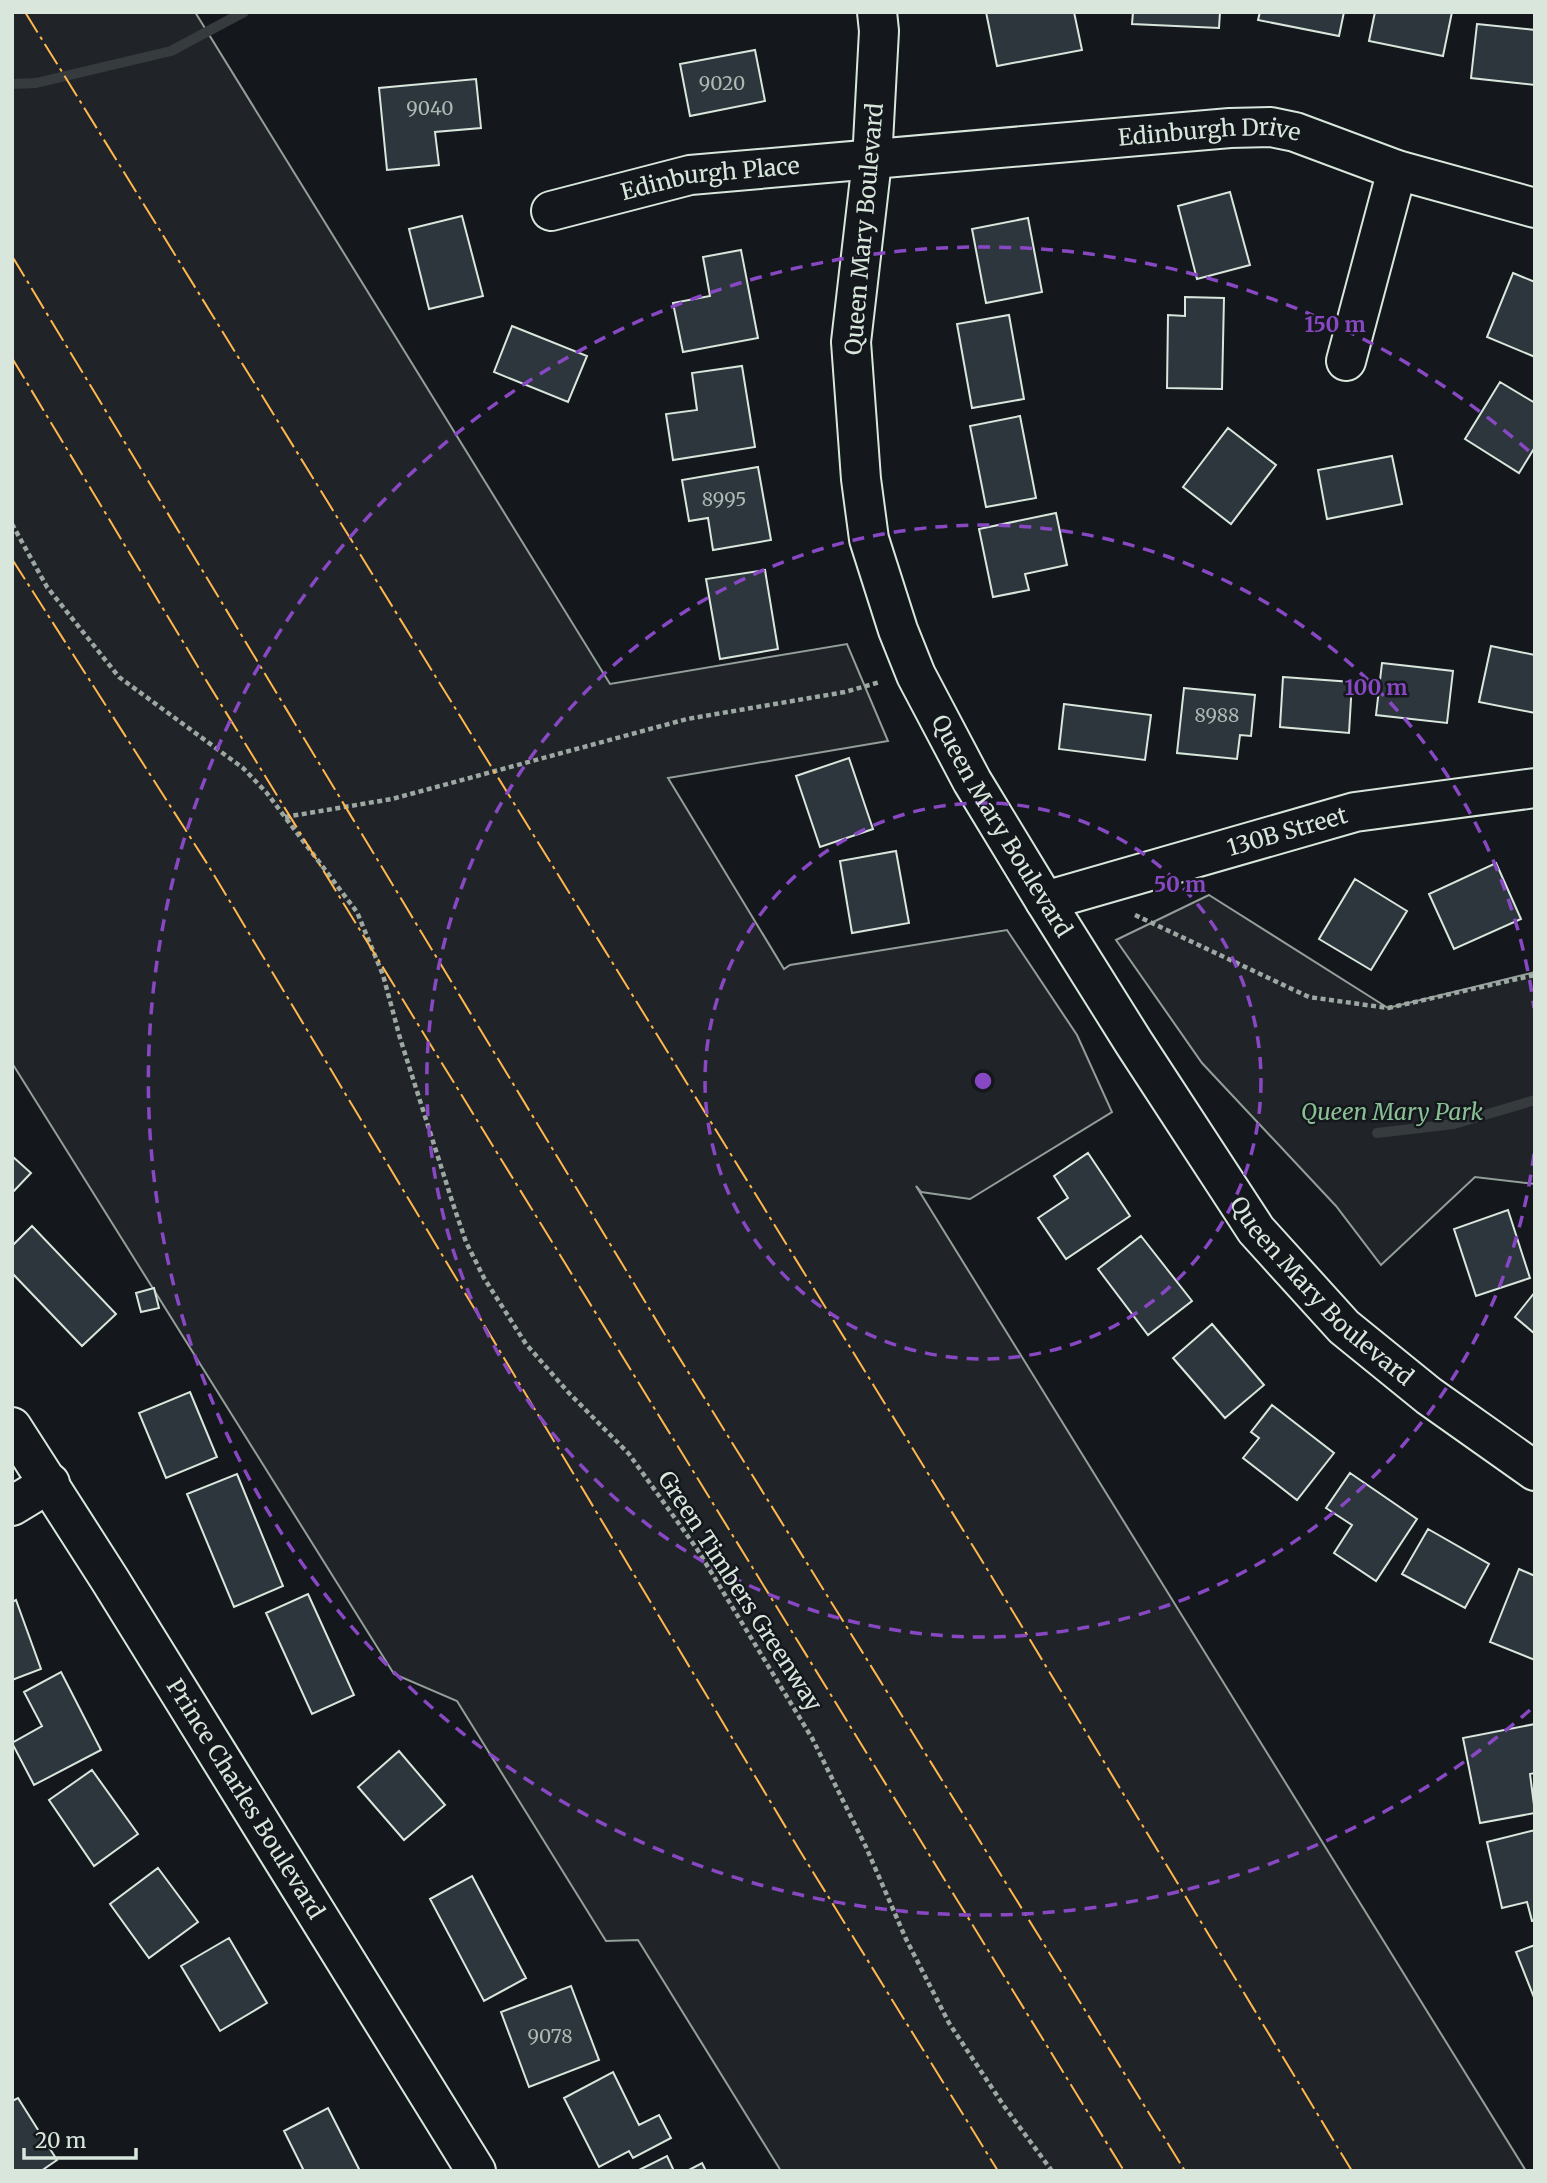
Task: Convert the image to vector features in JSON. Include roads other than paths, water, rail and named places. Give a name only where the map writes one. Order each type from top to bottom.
[{"type":"street","name":"Queen Mary Boulevard","points":[[877,12],[879,31],[872,161],[851,342],[861,480],[869,539],[898,630],[916,675],[972,781],[1045,901],[1255,1230],[1344,1327],[1429,1396],[1535,1471]]},
{"type":"street","name":"Edinburgh Drive","points":[[872,161],[1230,128],[1270,127],[1295,132],[1397,170],[1535,208]]},
{"type":"street","name":"Edinburgh Place","points":[[551,211],[690,176],[872,161]]},
{"type":"street","points":[[1346,361],[1397,170]]},
{"type":"street","name":"130B Street","points":[[1045,901],[1355,812],[1535,788]]},
{"type":"street","name":"Prince Charles Boulevard","points":[[12,1427],[50,1483],[476,2171]]},
{"type":"street","points":[[12,1506],[50,1483]]},
{"type":"waterway","points":[[12,84],[36,83],[171,51],[244,12]]},
{"type":"waterway","points":[[1377,1133],[1454,1124],[1535,1100]]},
{"type":"park label","name":"Queen Mary Park","points":[[1392,1112]]}]
